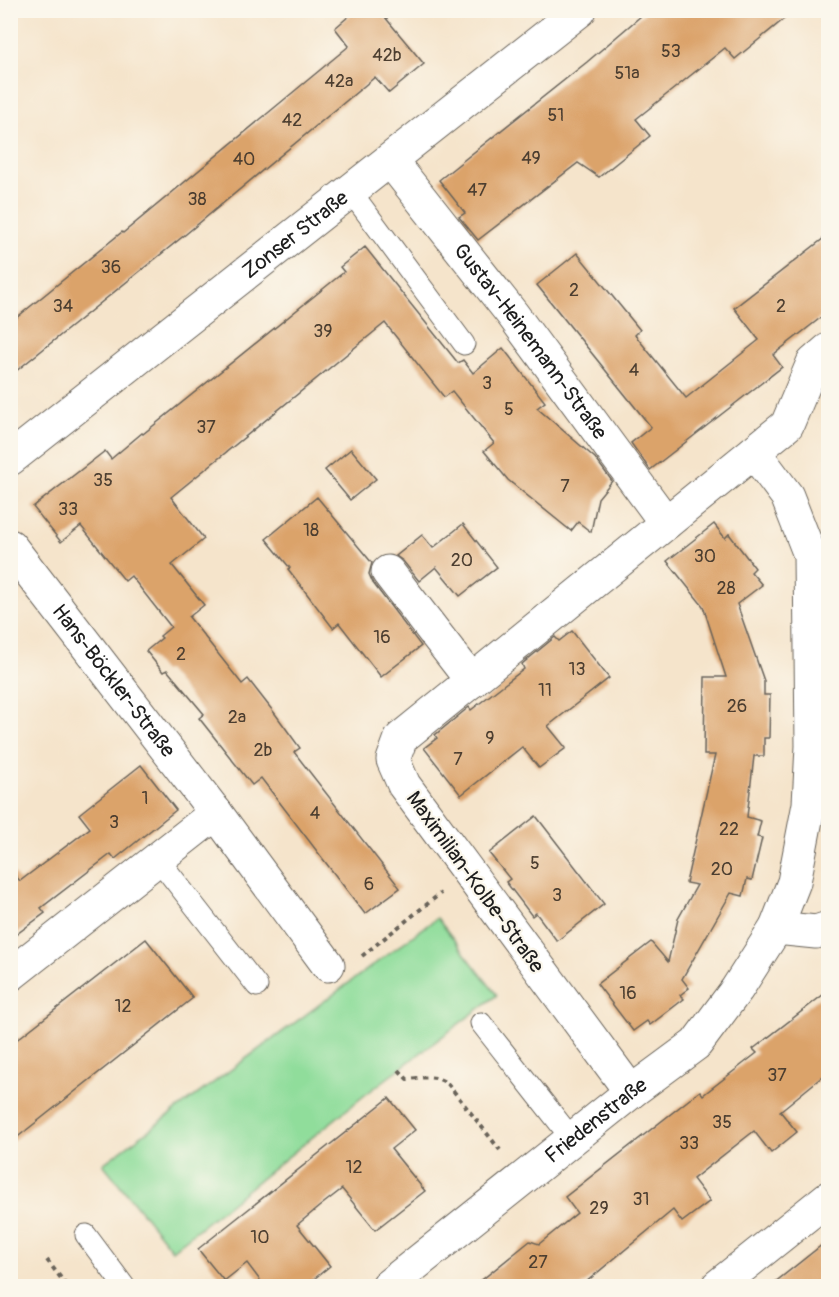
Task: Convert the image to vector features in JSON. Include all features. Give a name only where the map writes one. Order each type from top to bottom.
[{"type":"street","name":"Zonser Straße","points":[[10,459],[580,10]]},
{"type":"street","name":"Gustav-Heinemann-Straße","points":[[391,161],[513,315],[666,523]]},
{"type":"street","name":"Maximilian-Kolbe-Straße","points":[[631,1092],[404,785],[393,760],[401,738],[787,425],[813,363],[828,350]]},
{"type":"street","name":"Friedenstraße","points":[[398,1284],[572,1139],[696,1044],[737,989],[776,928],[794,882],[820,740],[819,548],[787,496],[754,452]]},
{"type":"street","name":"Hans-Böckler-Straße","points":[[10,546],[216,813],[341,963]]},
{"type":"street","points":[[388,572],[472,681]]},
{"type":"street","points":[[10,975],[216,813]]},
{"type":"street","points":[[776,928],[816,932],[828,928]]},
{"type":"street","points":[[718,1287],[828,1198]]},
{"type":"lane","points":[[351,192],[464,344]]},
{"type":"lane","points":[[158,859],[257,986]]},
{"type":"lane","points":[[481,1023],[572,1139]]},
{"type":"lane","points":[[86,1235],[124,1287]]},
{"type":"path","points":[[341,963],[468,872]]},
{"type":"path","points":[[399,1070],[407,1079],[431,1076],[442,1079],[448,1084],[523,1180]]},
{"type":"path","points":[[47,1260],[67,1287]]},
{"type":"green space","points":[[437,918],[497,995],[365,1095],[172,1250],[103,1164]]},
{"type":"building","points":[[356,10],[379,10],[424,64],[389,93],[375,77],[10,376],[10,323],[123,233],[349,46],[335,28]]},
{"type":"building","points":[[648,10],[795,10],[735,59],[725,48],[636,119],[650,136],[599,177],[578,163],[478,240],[459,217],[465,213],[439,180],[587,62]]},
{"type":"building","points":[[828,235],[828,312],[773,355],[782,367],[650,470],[631,443],[651,427],[537,285],[577,253],[640,330],[635,335],[686,398],[759,340],[734,308]]},
{"type":"building","points":[[365,247],[458,363],[463,360],[473,373],[503,348],[545,402],[537,408],[595,458],[612,481],[598,498],[591,532],[578,522],[571,531],[508,480],[484,451],[494,443],[452,391],[444,397],[385,323],[171,497],[204,539],[172,565],[204,605],[189,617],[242,684],[248,679],[300,748],[294,752],[400,888],[365,914],[261,778],[252,785],[199,718],[204,714],[167,670],[163,672],[146,651],[171,627],[131,576],[125,581],[81,526],[61,542],[33,507],[105,451],[111,459],[143,434],[344,272],[340,267]]},
{"type":"building","points":[[351,449],[376,479],[350,500],[325,470]]},
{"type":"building","points":[[317,497],[372,563],[369,574],[373,583],[421,646],[381,677],[339,623],[333,628],[266,539]]},
{"type":"building","points":[[463,524],[497,567],[460,596],[436,567],[419,581],[396,556],[422,535],[433,548]]},
{"type":"building","points":[[714,524],[725,538],[729,534],[755,568],[751,572],[762,585],[737,604],[764,681],[764,695],[770,695],[769,738],[764,738],[764,756],[754,756],[747,817],[761,821],[757,837],[762,838],[752,880],[747,879],[743,896],[731,893],[682,979],[689,988],[680,995],[684,999],[650,1025],[647,1021],[633,1031],[597,984],[651,942],[668,962],[678,919],[697,885],[686,883],[715,755],[704,755],[705,677],[726,677],[703,606],[667,561]]},
{"type":"building","points":[[572,631],[609,678],[548,726],[566,748],[539,768],[522,747],[461,795],[424,748],[437,738],[435,735],[469,707],[471,710],[524,669],[522,664],[555,637],[559,641]]},
{"type":"building","points":[[141,765],[176,810],[115,859],[111,854],[41,908],[45,913],[10,939],[10,869],[20,881],[90,828],[79,814]]},
{"type":"building","points":[[536,816],[604,904],[557,941],[536,913],[532,916],[506,882],[510,879],[489,853]]},
{"type":"building","points":[[146,939],[193,998],[10,1143],[10,1045]]},
{"type":"building","points":[[828,991],[828,1072],[780,1111],[797,1132],[771,1153],[754,1131],[693,1179],[710,1201],[682,1222],[673,1210],[580,1287],[473,1287],[530,1241],[539,1244],[577,1213],[565,1197],[700,1091],[703,1095],[757,1053],[753,1049]]},
{"type":"building","points":[[389,1098],[415,1130],[391,1149],[425,1191],[375,1230],[342,1189],[320,1206],[297,1225],[330,1266],[304,1287],[265,1287],[247,1263],[224,1281],[198,1249]]},
{"type":"building","points":[[828,1240],[828,1287],[769,1287]]}]
